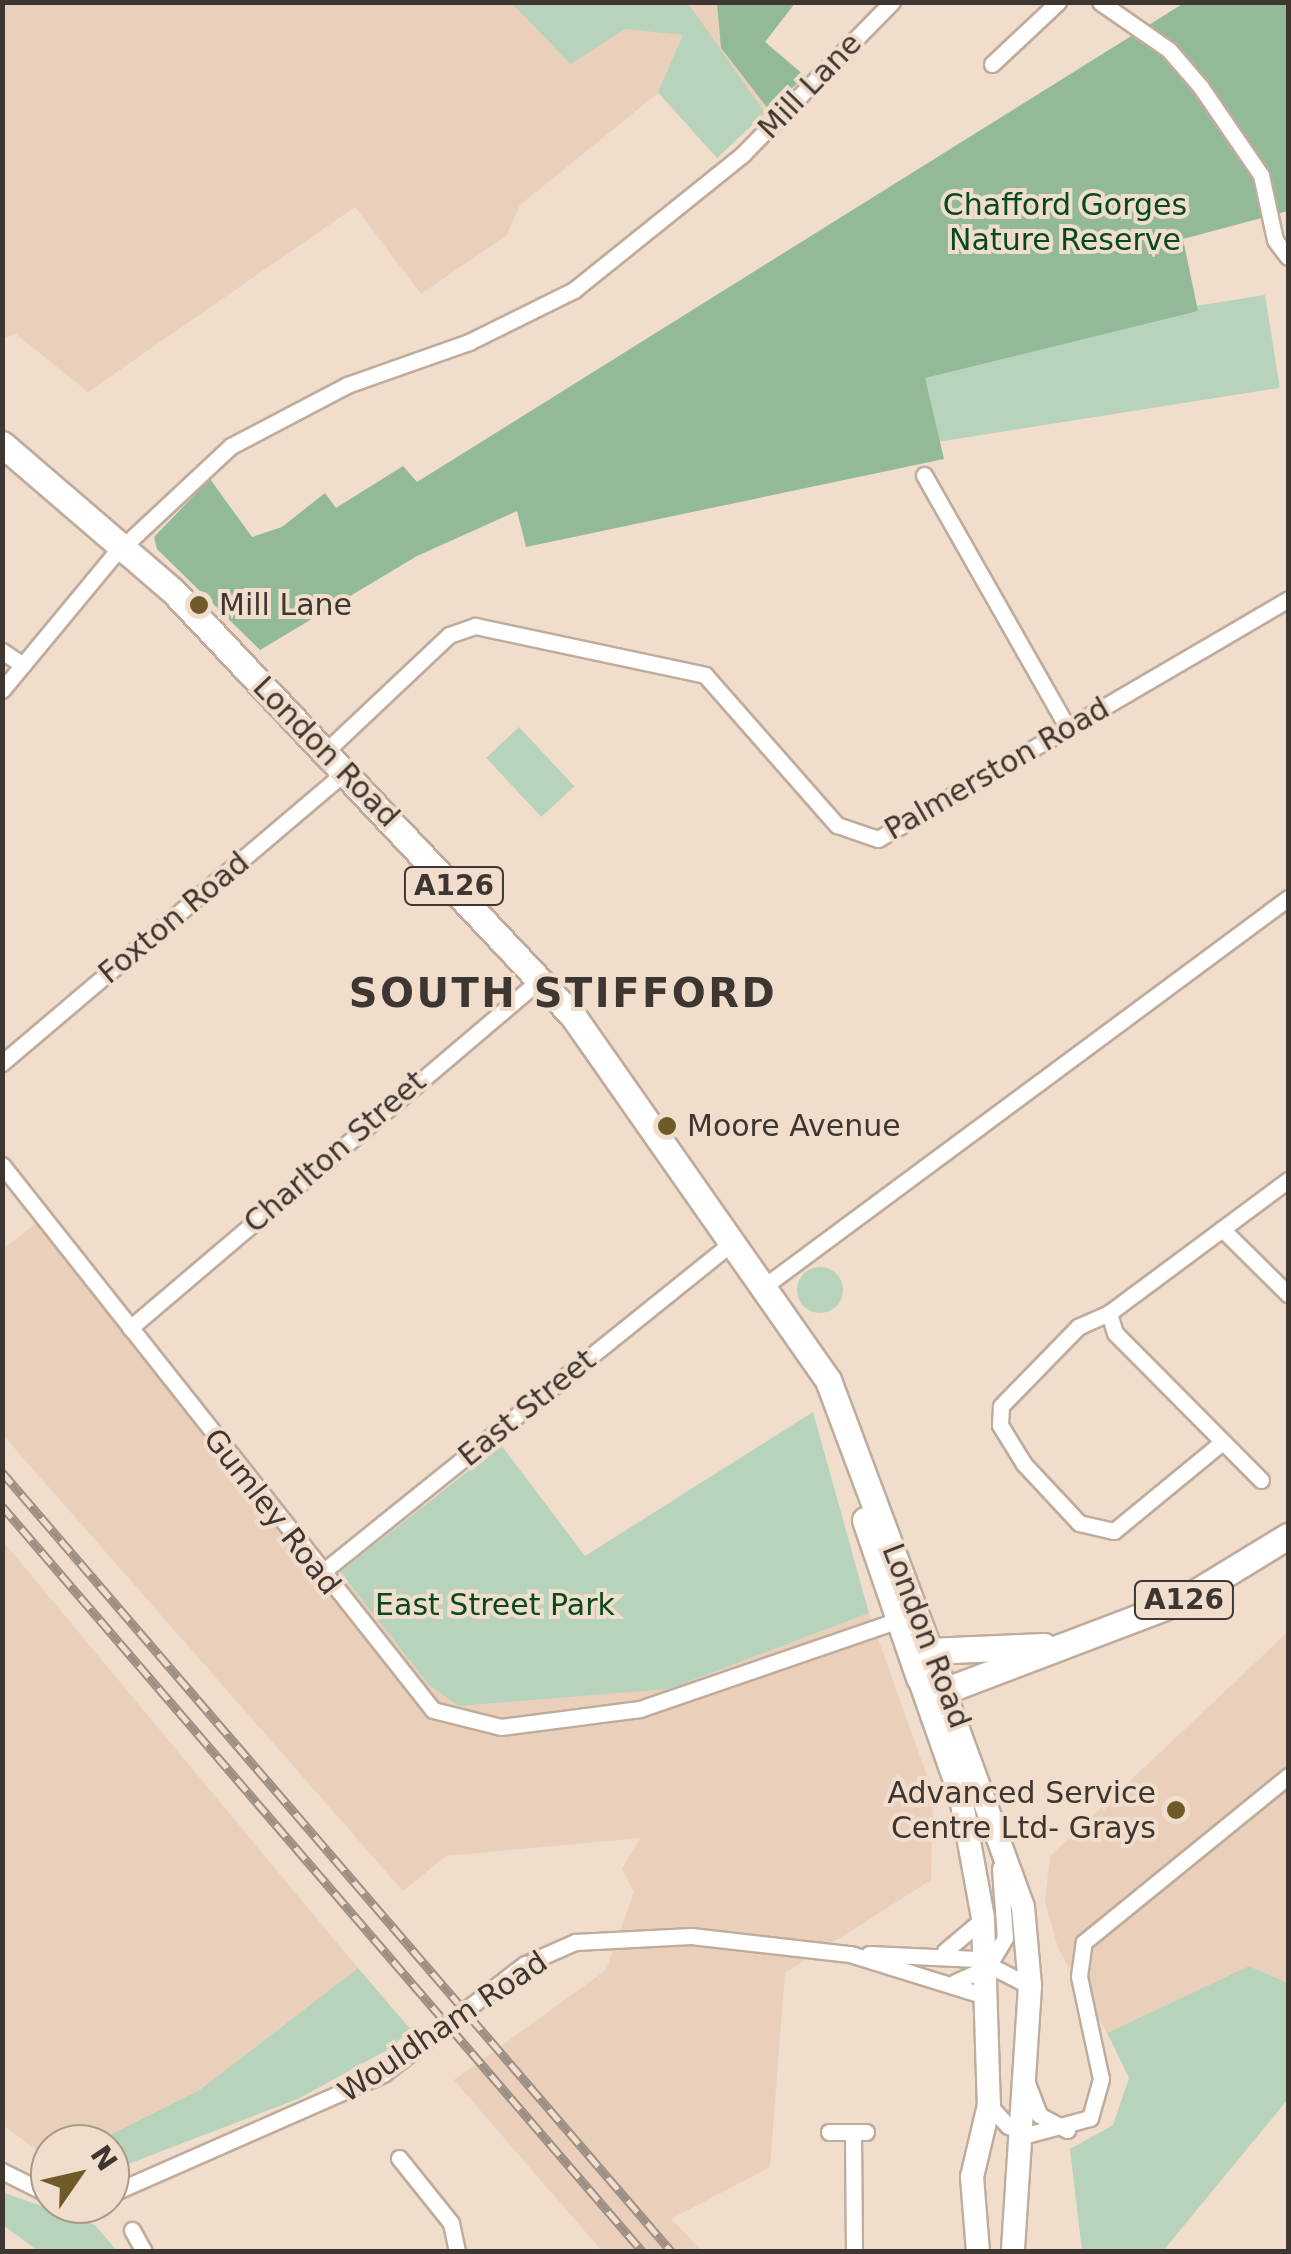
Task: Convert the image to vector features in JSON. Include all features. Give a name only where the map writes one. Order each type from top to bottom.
[{"type":"main road","name":"London Road","points":[[2,444],[172,590],[542,978],[766,1285],[828,1380],[944,1691]]},
{"type":"main road","name":"London Road","points":[[828,1380],[896,1621],[919,1678]]},
{"type":"main road","name":"A126","points":[[944,1691],[1184,1600],[1288,1536]]},
{"type":"main road","points":[[896,1621],[911,1598]]},
{"type":"main road","name":"A126","points":[[896,1621],[928,1651],[1069,1644]]},
{"type":"main road","points":[[928,1651],[919,1678],[944,1691]]},
{"type":"street","name":"Mill Lane","points":[[2,690],[123,545],[203,468],[288,412],[574,290],[744,154],[892,2]]},
{"type":"street","points":[[992,64],[1058,2]]},
{"type":"street","points":[[1100,2],[1169,50],[1200,86],[1260,175],[1287,256]]},
{"type":"street","points":[[924,476],[1068,728]]},
{"type":"street","name":"Palmerston Road","points":[[326,751],[448,635],[474,626],[704,675],[837,825],[865,840],[1068,728],[1288,599]]},
{"type":"street","points":[[2,651],[23,665]]},
{"type":"street","name":"Foxton Road","points":[[2,1064],[345,772]]},
{"type":"street","points":[[766,1285],[1288,898]]},
{"type":"street","name":"Charlton Street","points":[[130,1328],[542,978]]},
{"type":"street","name":"Gumley Road","points":[[2,1166],[416,1697],[458,1722],[501,1727],[692,1697],[896,1621]]},
{"type":"street","points":[[1220,1443],[1131,1526],[1114,1530],[1074,1519],[1024,1464],[1000,1425],[1001,1406],[1078,1327],[1109,1314],[1288,1180]]},
{"type":"street","points":[[1222,1229],[1288,1294]]},
{"type":"street","name":"East Street","points":[[320,1574],[734,1241]]},
{"type":"street","points":[[1109,1314],[1116,1333],[1260,1480]]},
{"type":"street","name":"London Road","points":[[919,1678],[961,1798],[983,1918],[989,2105],[972,2177],[978,2252]]},
{"type":"street","name":"London Road","points":[[944,1691],[989,1800],[1023,1907],[1030,1986],[1013,2252]]},
{"type":"street","points":[[989,2105],[1022,2131],[1067,2130],[1090,2118],[1102,2092],[1079,1976],[1084,1942],[1288,1776]]},
{"type":"street","points":[[955,1982],[987,1968],[1008,1925],[989,1800]]},
{"type":"street","points":[[942,1952],[962,1946],[983,1918]]},
{"type":"street","name":"Wouldham Road","points":[[130,2185],[383,2074],[525,1964],[622,1935],[850,1954],[942,1952],[1030,1986]]},
{"type":"street","name":"Wouldham Road","points":[[850,1954],[955,1982],[985,1996]]},
{"type":"street","points":[[1026,2084],[1038,2115],[1067,2130]]},
{"type":"street","points":[[829,2132],[860,2134],[854,2252]]},
{"type":"street","points":[[399,2158],[451,2223],[457,2252]]},
{"type":"street","points":[[2,2171],[30,2185]]},
{"type":"street","points":[[132,2230],[144,2252]]},
{"type":"shaded area","points":[[3,3],[795,3],[765,42],[805,76],[717,158],[658,93],[520,205],[507,235],[421,294],[355,207],[88,392],[16,334],[3,338]]},
{"type":"shaded area","points":[[44,1217],[330,1585],[340,1572],[429,1685],[669,1689],[869,1613],[933,1793],[931,1880],[785,1973],[770,2167],[671,2219],[702,2251],[602,2251],[454,2080],[606,1970],[634,1892],[622,1869],[640,1838],[446,1856],[403,1891],[3,1435],[3,1249]]},
{"type":"shaded area","points":[[2,1540],[358,1968],[201,2089],[130,2125],[30,2124],[30,2145],[3,2125]]},
{"type":"shaded area","points":[[1288,1632],[1288,1983],[1249,1966],[1107,2033],[1058,1948],[1045,1902],[1050,1856]]},
{"type":"green space","points":[[511,3],[688,3],[765,113],[717,158],[658,92],[683,35],[625,29],[571,64]]},
{"type":"green space","points":[[717,3],[795,3],[765,42],[805,76],[769,110],[721,48]]},
{"type":"green space","name":"Chafford Gorges Nature Reserve","points":[[1184,3],[1288,3],[1288,211],[1183,239],[1198,311],[925,378],[944,459],[526,547],[517,511],[417,556],[260,650],[157,549],[154,537],[210,479],[252,537],[282,527],[325,493],[336,508],[403,466],[417,482]]},
{"type":"green space","points":[[1265,295],[1280,388],[934,443],[919,350]]},
{"type":"green space","points":[[519,727],[574,786],[541,817],[486,758]]},
{"type":"green space","points":[[820,1267],[837,1273],[843,1290],[837,1307],[820,1313],[803,1307],[797,1290],[803,1273]]},
{"type":"green space","name":"East Street Park","points":[[813,1412],[869,1613],[669,1689],[459,1706],[429,1685],[340,1572],[501,1445],[585,1556]]},
{"type":"green space","points":[[1249,1966],[1288,1983],[1288,2099],[1163,2251],[1082,2251],[1070,2149],[1113,2125],[1129,2078],[1107,2033]]},
{"type":"green space","points":[[358,1968],[411,2030],[387,2050],[300,2098],[130,2163],[130,2125],[201,2089]]},
{"type":"green space","points":[[2,2192],[30,2202],[30,2224],[92,2224],[117,2251],[38,2251],[3,2225]]},
{"type":"railway","points":[[2,1472],[672,2252]]},
{"type":"railway","points":[[2,1506],[643,2252]]},
{"type":"place","name":"Mill Lane","points":[[199,605]]},
{"type":"place","name":"Moore Avenue","points":[[667,1126]]},
{"type":"place","name":"Advanced Service Centre Ltd- Grays","points":[[1176,1810]]},
{"type":"district","name":"SOUTH STIFFORD","points":[[563,993]]}]
